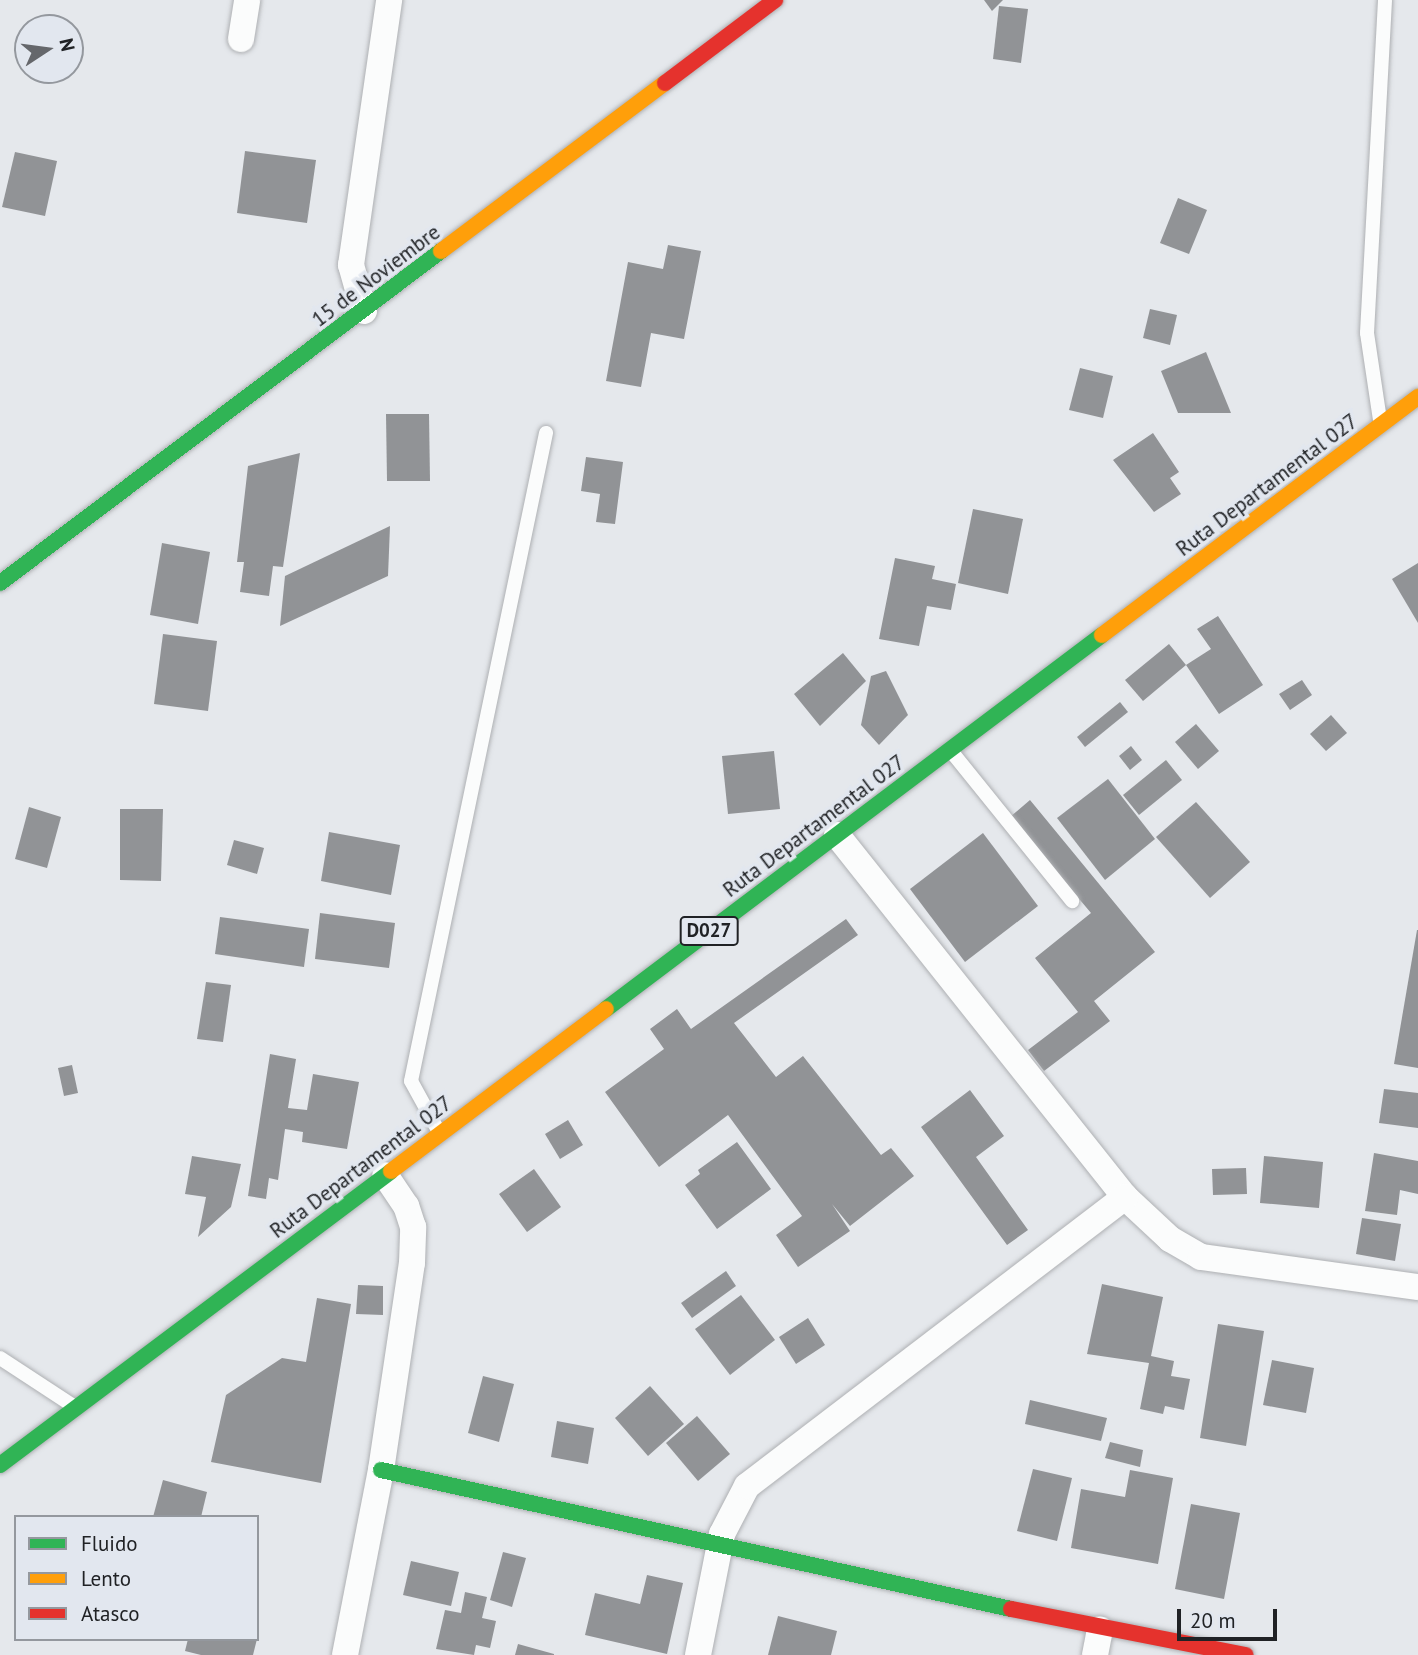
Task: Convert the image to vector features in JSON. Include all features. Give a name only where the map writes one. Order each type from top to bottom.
[{"type":"street","points":[[241,39],[247,0]]},
{"type":"street","points":[[363,312],[351,265],[388,0]]},
{"type":"street","name":"15 de Noviembre","points":[[0,583],[775,0]]},
{"type":"street","name":"Ruta Departamental 027","points":[[0,1465],[1418,397]]},
{"type":"street","points":[[837,835],[1125,1197],[1170,1239],[1201,1256],[1418,1287]]},
{"type":"street","points":[[345,1655],[381,1470],[412,1263],[413,1227],[405,1206],[385,1175]]},
{"type":"street","points":[[698,1655],[719,1547],[747,1486],[776,1460],[1125,1197]]},
{"type":"street","points":[[381,1470],[719,1547],[1097,1642],[1245,1655]]},
{"type":"lane","points":[[1381,425],[1367,333],[1385,0]]},
{"type":"lane","points":[[440,1133],[411,1081],[546,433]]},
{"type":"lane","points":[[950,750],[1072,901]]},
{"type":"lane","points":[[0,1358],[76,1408]]},
{"type":"building","points":[[984,0],[1003,0],[992,11]]},
{"type":"building","points":[[999,6],[1028,9],[1021,63],[993,59]]},
{"type":"building","points":[[245,151],[316,160],[307,223],[237,213]]},
{"type":"building","points":[[15,152],[57,161],[45,216],[2,207]]},
{"type":"building","points":[[1178,198],[1207,210],[1189,254],[1160,243]]},
{"type":"building","points":[[668,245],[701,251],[684,339],[651,333],[641,387],[606,381],[628,262],[663,269]]},
{"type":"building","points":[[1150,309],[1177,315],[1170,345],[1143,338]]},
{"type":"building","points":[[1206,352],[1231,413],[1178,413],[1161,371]]},
{"type":"building","points":[[1080,368],[1113,376],[1103,418],[1069,410]]},
{"type":"building","points":[[386,414],[429,414],[430,481],[387,481]]},
{"type":"building","points":[[1153,433],[1179,472],[1170,478],[1181,494],[1154,512],[1113,460]]},
{"type":"building","points":[[300,453],[283,567],[273,566],[269,596],[240,592],[244,562],[237,562],[248,466]]},
{"type":"building","points":[[586,457],[623,462],[615,524],[596,522],[600,494],[581,491]]},
{"type":"building","points":[[973,509],[1023,519],[1008,594],[958,583]]},
{"type":"building","points":[[390,526],[388,576],[280,626],[285,576]]},
{"type":"building","points":[[162,543],[210,552],[198,624],[150,615]]},
{"type":"building","points":[[895,558],[935,566],[932,579],[956,584],[951,610],[927,606],[919,646],[879,639]]},
{"type":"building","points":[[1418,563],[1418,623],[1392,579]]},
{"type":"building","points":[[1218,616],[1263,685],[1219,714],[1186,665],[1211,649],[1197,629]]},
{"type":"building","points":[[163,634],[217,641],[208,711],[154,704]]},
{"type":"building","points":[[1169,644],[1186,665],[1143,701],[1125,680]]},
{"type":"building","points":[[843,653],[866,681],[820,726],[794,694]]},
{"type":"building","points":[[886,671],[908,715],[879,745],[861,725],[871,676]]},
{"type":"building","points":[[1302,680],[1312,695],[1290,710],[1279,694]]},
{"type":"building","points":[[1120,702],[1128,712],[1085,747],[1077,737]]},
{"type":"building","points":[[1331,715],[1347,733],[1326,751],[1310,734]]},
{"type":"building","points":[[1196,724],[1219,751],[1198,769],[1175,742]]},
{"type":"building","points":[[1131,746],[1142,760],[1130,770],[1119,756]]},
{"type":"building","points":[[774,751],[780,809],[728,814],[722,756]]},
{"type":"building","points":[[1166,760],[1182,780],[1139,815],[1123,795]]},
{"type":"building","points":[[1108,779],[1155,839],[1105,880],[1057,818]]},
{"type":"building","points":[[1030,800],[1155,952],[1094,1001],[1110,1021],[1044,1071],[1028,1050],[1078,1012],[1035,958],[1091,913],[1010,817]]},
{"type":"building","points":[[1196,802],[1250,862],[1210,898],[1156,837]]},
{"type":"building","points":[[29,807],[61,817],[47,868],[15,859]]},
{"type":"building","points":[[120,809],[163,809],[161,881],[120,880]]},
{"type":"building","points":[[329,832],[400,845],[391,895],[321,881]]},
{"type":"building","points":[[983,833],[1038,906],[965,962],[910,889]]},
{"type":"building","points":[[234,840],[264,848],[257,874],[227,865]]},
{"type":"building","points":[[320,913],[395,923],[389,968],[315,959]]},
{"type":"building","points":[[220,917],[309,929],[304,967],[215,954]]},
{"type":"building","points":[[846,919],[858,935],[734,1023],[776,1077],[803,1056],[881,1155],[891,1148],[914,1176],[850,1226],[832,1204],[850,1231],[798,1267],[776,1235],[802,1216],[728,1115],[659,1167],[605,1092],[664,1049],[650,1029],[677,1009],[691,1029]]},
{"type":"building","points":[[1418,930],[1418,1068],[1394,1064]]},
{"type":"building","points":[[206,982],[231,985],[223,1042],[197,1039]]},
{"type":"building","points":[[270,1054],[296,1059],[288,1108],[307,1110],[313,1074],[359,1082],[347,1149],[302,1142],[303,1132],[285,1129],[278,1180],[269,1178],[266,1199],[248,1196]]},
{"type":"building","points":[[72,1065],[78,1093],[64,1096],[58,1068]]},
{"type":"building","points":[[1384,1089],[1418,1093],[1418,1128],[1379,1123]]},
{"type":"building","points":[[970,1090],[1004,1136],[976,1157],[1028,1230],[1007,1245],[921,1127]]},
{"type":"building","points":[[568,1120],[583,1145],[560,1159],[545,1134]]},
{"type":"building","points":[[737,1142],[771,1189],[717,1229],[685,1185],[700,1174],[698,1170]]},
{"type":"building","points":[[1374,1153],[1418,1161],[1418,1194],[1400,1190],[1397,1215],[1365,1211]]},
{"type":"building","points":[[192,1156],[241,1164],[231,1207],[198,1237],[206,1197],[185,1194]]},
{"type":"building","points":[[1264,1156],[1323,1162],[1319,1208],[1260,1203]]},
{"type":"building","points":[[1246,1168],[1247,1194],[1213,1195],[1212,1169]]},
{"type":"building","points":[[534,1169],[561,1207],[527,1232],[499,1194]]},
{"type":"building","points":[[1362,1218],[1401,1224],[1395,1261],[1356,1254]]},
{"type":"building","points":[[726,1271],[736,1286],[692,1318],[681,1303]]},
{"type":"building","points":[[1102,1284],[1163,1297],[1151,1356],[1174,1361],[1171,1376],[1190,1379],[1184,1410],[1165,1406],[1163,1414],[1140,1409],[1149,1363],[1087,1354]]},
{"type":"building","points":[[358,1285],[383,1286],[383,1315],[356,1314]]},
{"type":"building","points":[[741,1295],[775,1340],[730,1375],[695,1329]]},
{"type":"building","points":[[317,1298],[351,1304],[321,1483],[211,1462],[226,1395],[282,1358],[306,1362]]},
{"type":"building","points":[[808,1318],[825,1345],[796,1364],[779,1337]]},
{"type":"building","points":[[1218,1324],[1264,1331],[1246,1446],[1200,1438]]},
{"type":"building","points":[[1272,1360],[1314,1368],[1306,1413],[1263,1405]]},
{"type":"building","points":[[483,1376],[514,1384],[499,1442],[468,1433]]},
{"type":"building","points":[[650,1386],[684,1424],[648,1456],[615,1418]]},
{"type":"building","points":[[1030,1400],[1107,1418],[1101,1441],[1025,1424]]},
{"type":"building","points":[[697,1416],[730,1454],[698,1481],[666,1443]]},
{"type":"building","points":[[557,1421],[594,1428],[588,1464],[551,1457]]},
{"type":"building","points":[[1110,1442],[1143,1450],[1140,1467],[1105,1458]]},
{"type":"building","points":[[1033,1469],[1072,1478],[1057,1541],[1017,1531]]},
{"type":"building","points":[[1130,1470],[1173,1478],[1158,1564],[1071,1548],[1081,1489],[1125,1497]]},
{"type":"building","points":[[163,1480],[207,1492],[201,1515],[154,1515]]},
{"type":"building","points":[[1191,1504],[1240,1513],[1224,1599],[1175,1589]]},
{"type":"building","points":[[503,1552],[526,1558],[512,1607],[490,1600]]},
{"type":"building","points":[[411,1561],[459,1572],[451,1606],[403,1595]]},
{"type":"building","points":[[647,1575],[683,1583],[667,1654],[585,1635],[595,1593],[640,1604]]},
{"type":"building","points":[[465,1592],[487,1597],[482,1618],[496,1621],[490,1648],[476,1645],[474,1655],[436,1649],[445,1610],[461,1613]]},
{"type":"building","points":[[778,1616],[837,1631],[831,1655],[768,1655]]},
{"type":"building","points":[[188,1641],[256,1641],[253,1655],[201,1655],[185,1651]]},
{"type":"building","points":[[518,1644],[554,1654],[554,1655],[515,1655]]},
{"type":"traffic: fast","points":[[0,583],[441,251]]},
{"type":"traffic: fast","points":[[606,1009],[1102,635]]},
{"type":"traffic: fast","points":[[0,1465],[391,1171]]},
{"type":"traffic: fast","points":[[381,1470],[1011,1609]]},
{"type":"traffic: slow","points":[[441,251],[665,83]]},
{"type":"traffic: slow","points":[[1102,635],[1418,397]]},
{"type":"traffic: slow","points":[[391,1171],[606,1009]]},
{"type":"traffic: jam","points":[[665,83],[775,0]]},
{"type":"traffic: jam","points":[[1011,1609],[1246,1655]]}]
